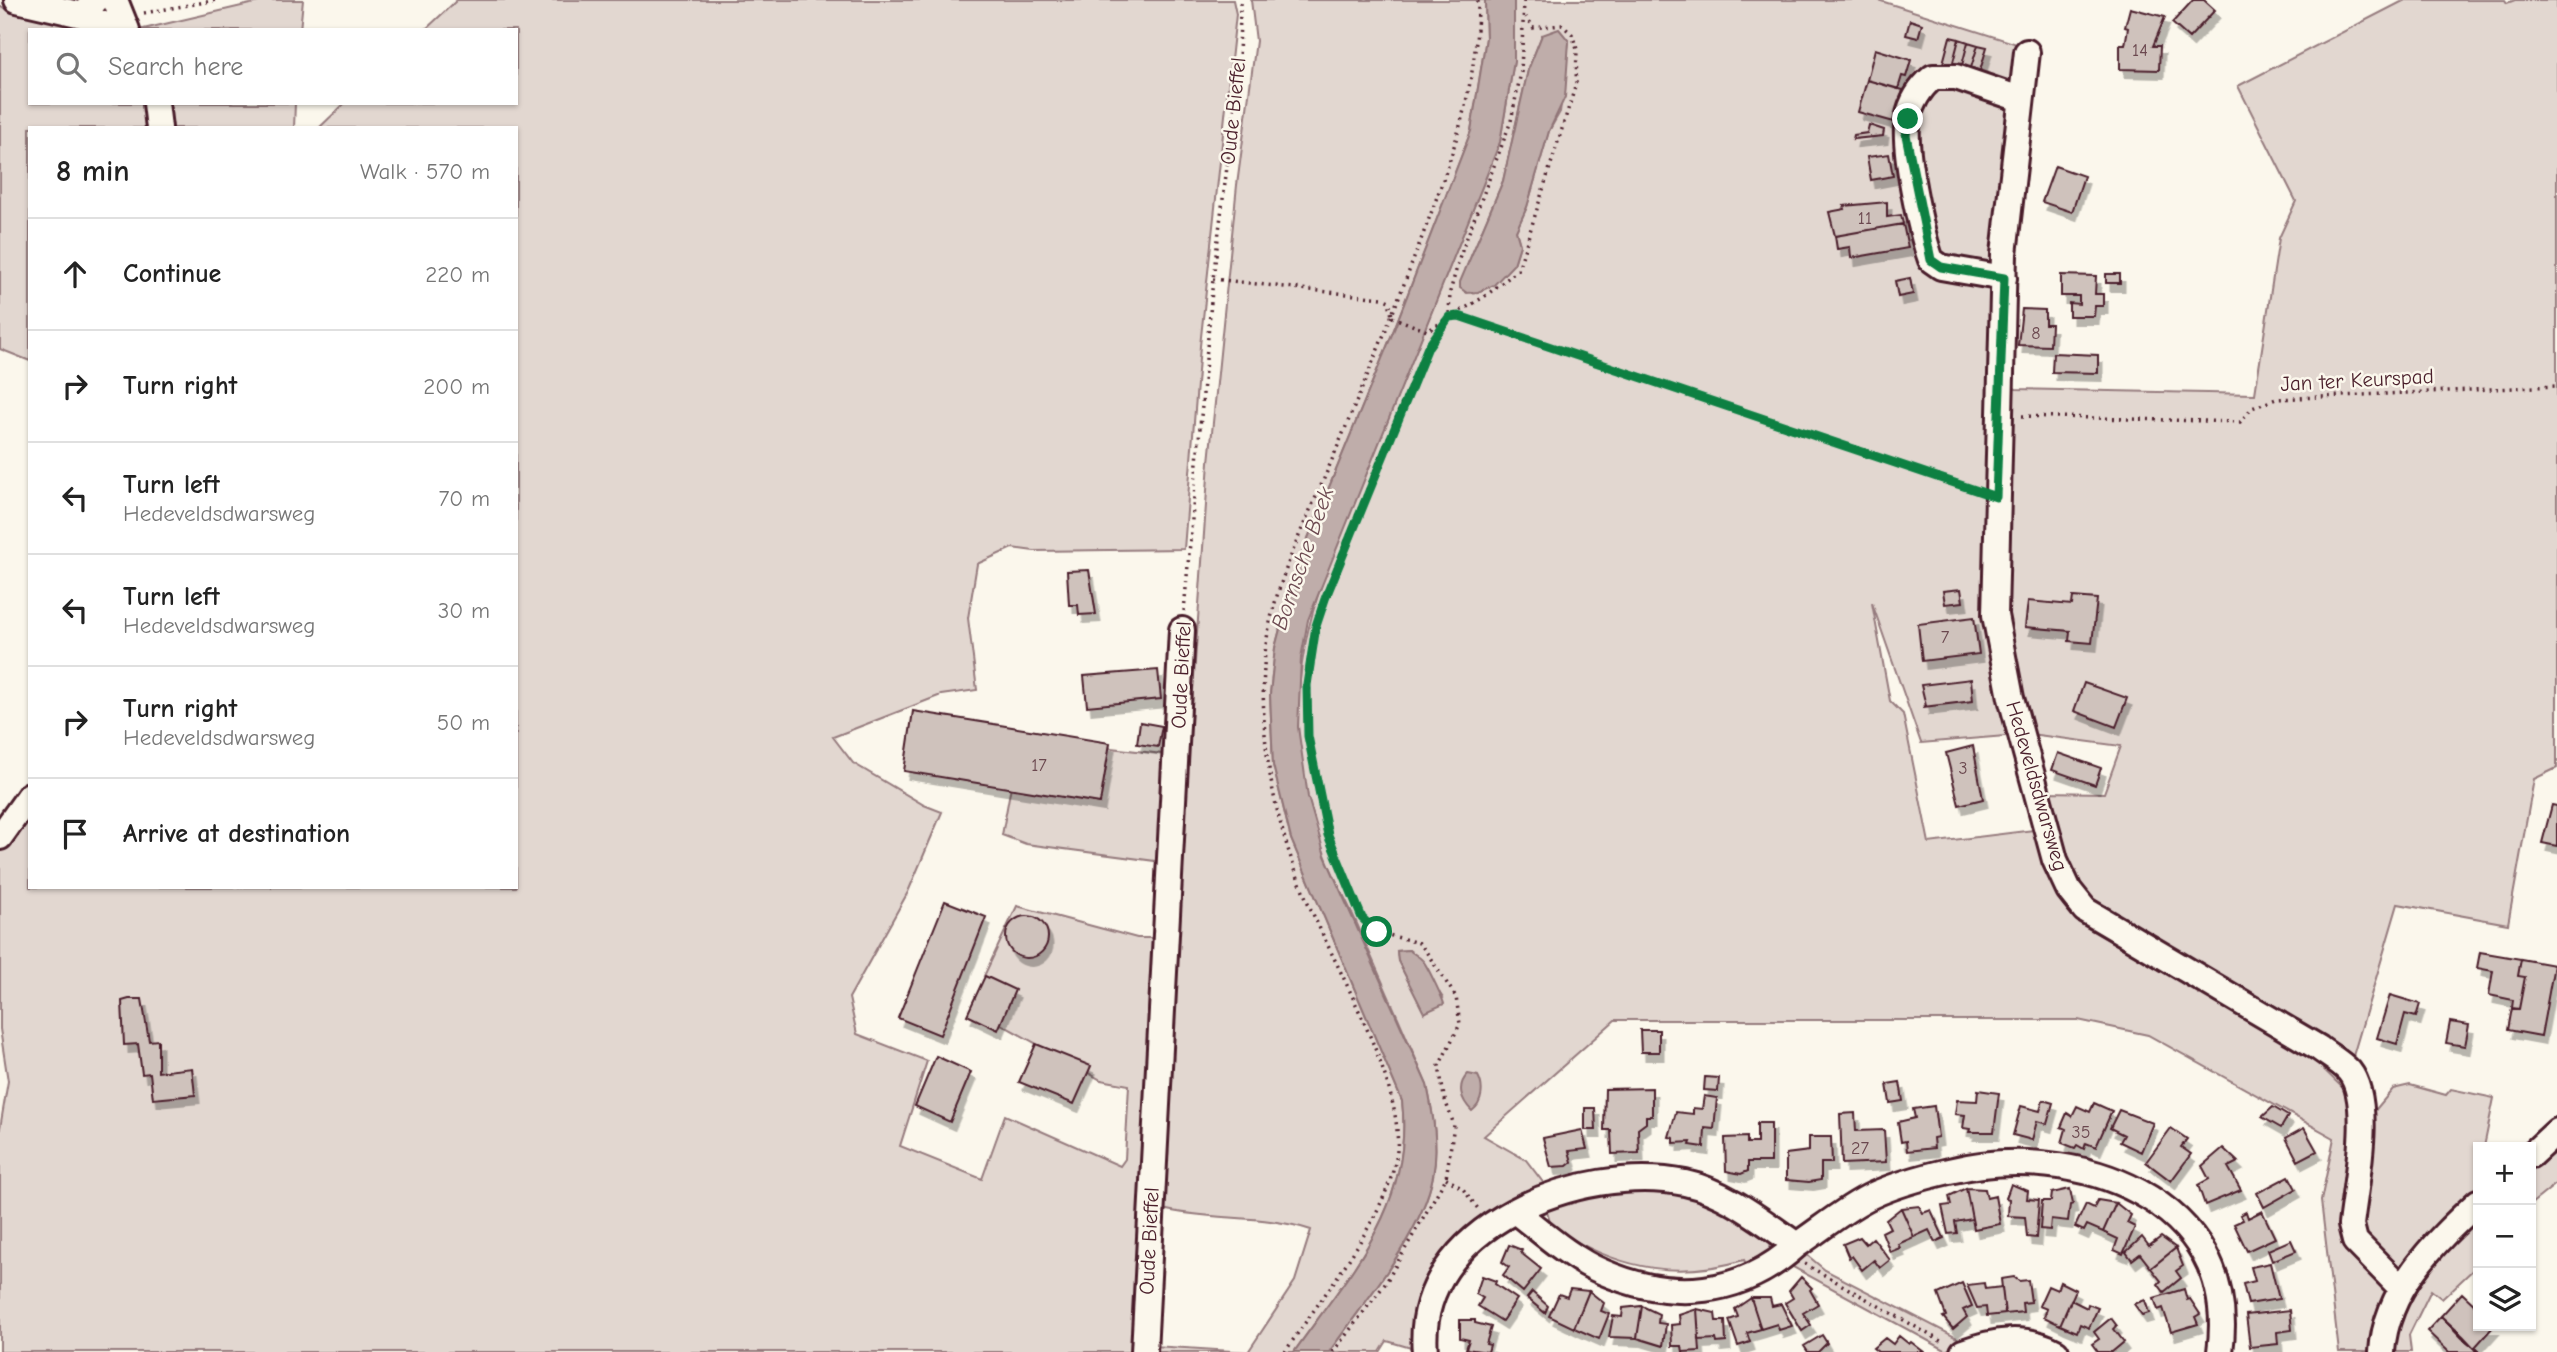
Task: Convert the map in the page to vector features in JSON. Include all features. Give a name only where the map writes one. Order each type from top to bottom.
[{"type":"street","points":[[17,0],[89,7],[120,19]]},
{"type":"street","name":"Hedeveldsdwarsweg","points":[[2027,52],[2020,99],[2004,278],[1996,497],[1996,615],[2000,654],[2055,860],[2069,890],[2085,910],[2319,1048],[2349,1070],[2357,1087],[2362,1116],[2351,1225],[2355,1241],[2400,1287]]},
{"type":"street","points":[[2004,278],[1941,267],[1931,260],[1906,135],[1912,106],[1918,93],[1933,77],[1956,77],[2020,99]]},
{"type":"street","points":[[156,105],[159,126]]},
{"type":"street","name":"Oude Bieffel","points":[[1143,1352],[1182,630]]},
{"type":"street","points":[[0,837],[28,798]]},
{"type":"street","points":[[2536,1150],[2557,1131]]},
{"type":"street","points":[[1515,1211],[1572,1254],[1602,1272],[1672,1289],[1720,1289],[1762,1273],[1870,1196],[1952,1170],[2000,1163],[2038,1163],[2098,1173],[2150,1197],[2199,1243],[2220,1291],[2223,1310],[2220,1352]]},
{"type":"street","points":[[1425,1352],[1429,1310],[1439,1281],[1459,1254],[1489,1226],[1515,1211],[1575,1188],[1608,1179],[1656,1178],[1707,1189],[1792,1250]]},
{"type":"street","points":[[2382,1352],[2389,1318],[2400,1287],[2475,1205]]},
{"type":"street","points":[[1958,1350],[2015,1339],[2056,1352]]},
{"type":"path","points":[[120,19],[217,0]]},
{"type":"path","name":"Oude Bieffel","points":[[1182,630],[1213,279],[1240,71],[1240,0]]},
{"type":"path","points":[[1284,1352],[1377,1212],[1397,1157],[1397,1127],[1395,1111],[1376,1054],[1303,893],[1277,817],[1267,769],[1263,727],[1264,662],[1274,609],[1294,549],[1392,317],[1455,151],[1477,54],[1478,0]]},
{"type":"path","points":[[1334,1352],[1385,1284],[1446,1178],[1454,1125],[1444,1097],[1439,1066],[1460,1024],[1456,997],[1419,943],[1377,932],[1362,918],[1328,835],[1314,778],[1306,704],[1312,643],[1325,599],[1408,390],[1428,347],[1449,317],[1450,292],[1460,256],[1511,121],[1521,72],[1524,0]]},
{"type":"path","points":[[1392,317],[1427,331],[1484,297],[1518,270],[1576,84],[1577,49],[1572,34],[1562,26],[1533,28],[1525,15]]},
{"type":"path","points":[[1213,279],[1382,298],[1389,301],[1392,317]]},
{"type":"path","points":[[1449,317],[1459,316],[1996,497]]},
{"type":"path","name":"Jan ter Keurspad","points":[[1998,415],[2240,422],[2252,408],[2276,399],[2557,386]]},
{"type":"path","points":[[1446,1178],[1463,1189],[1489,1226]]},
{"type":"path","points":[[1792,1250],[1958,1350]]},
{"type":"shaded area","points":[[267,0],[303,0],[300,28],[148,28]]},
{"type":"shaded area","points":[[457,0],[1233,0],[1236,14],[1200,346],[1184,549],[1034,551],[1012,548],[977,564],[968,618],[977,690],[941,695],[833,737],[853,763],[924,805],[942,812],[908,892],[849,998],[857,1034],[927,1061],[900,1146],[982,1179],[1005,1115],[1120,1166],[1125,1159],[1129,1085],[1101,1080],[1001,1024],[1010,992],[984,976],[1017,906],[1137,938],[1158,938],[1137,1352],[0,1352],[0,1128],[8,1081],[0,1029],[0,852],[28,812],[28,889],[518,889],[518,126],[321,126],[343,105],[518,105],[518,28],[427,28]]},
{"type":"shaded area","points":[[1251,0],[1485,0],[1486,38],[1471,131],[1395,327],[1297,565],[1275,648],[1270,694],[1273,765],[1291,839],[1402,1101],[1403,1139],[1398,1173],[1388,1205],[1373,1236],[1356,1265],[1294,1352],[1248,1352],[1295,1281],[1311,1230],[1257,1219],[1162,1209],[1178,905],[1209,462],[1237,185],[1256,41]]},
{"type":"shaded area","points":[[1514,0],[1878,0],[2014,43],[2030,64],[2020,154],[2011,385],[2016,389],[2255,394],[2279,238],[2296,201],[2238,86],[2405,0],[2505,0],[2507,3],[2515,0],[2557,0],[2557,768],[2534,779],[2508,924],[2398,904],[2353,1056],[2086,898],[2071,863],[2050,863],[2052,882],[2059,899],[2084,926],[2312,1058],[2348,1093],[2354,1108],[2347,1225],[2394,1287],[2376,1352],[2339,1352],[2321,1201],[2334,1138],[2148,1035],[2078,1020],[1615,1020],[1484,1136],[1526,1160],[1545,1185],[1479,1221],[1418,1350],[1387,1341],[1380,1352],[1329,1352],[1390,1268],[1417,1221],[1433,1176],[1435,1141],[1427,1085],[1313,823],[1300,753],[1298,717],[1305,646],[1324,578],[1500,142],[1514,61]],"holes":[[[1542,35],[1569,41],[1560,112],[1549,131],[1527,207],[1516,231],[1520,245],[1514,264],[1466,268],[1503,181],[1528,70]],[[1872,603],[1921,743],[2030,734],[2121,746],[2104,793],[2046,792],[2058,827],[1929,843],[1903,714],[1890,701]],[[1409,950],[1416,956],[1443,998],[1425,1013],[1398,961],[1397,951]]]},
{"type":"shaded area","points":[[0,7],[18,8],[90,28],[28,28],[28,105],[152,105],[155,126],[28,126],[28,360],[0,349]]},
{"type":"shaded area","points":[[168,105],[295,105],[294,126],[172,126]]},
{"type":"shaded area","points":[[1076,744],[1171,755],[1163,862],[1026,844],[1002,835],[1018,748]]},
{"type":"shaded area","points":[[2410,1085],[2446,1095],[2451,1089],[2494,1098],[2485,1142],[2473,1142],[2473,1194],[2452,1213],[2397,1276],[2368,1248],[2359,1219],[2372,1114],[2393,1089]]},
{"type":"shaded area","points":[[2557,1139],[2557,1183],[2536,1200],[2536,1157]]},
{"type":"shaded area","points":[[1616,1189],[1676,1192],[1734,1210],[1771,1237],[1770,1252],[1747,1266],[1744,1260],[1697,1269],[1653,1268],[1610,1257],[1567,1236],[1560,1238],[1552,1229],[1547,1212],[1552,1204]]},
{"type":"shaded area","points":[[2473,1219],[2473,1270],[2442,1299],[2431,1290],[2409,1335],[2411,1352],[2390,1352],[2403,1298]]},
{"type":"shaded area","points":[[1807,1255],[1825,1270],[1963,1341],[1947,1351],[1791,1266]]},
{"type":"shaded area","points":[[1154,1346],[1248,1352],[1154,1352]]},
{"type":"water","name":"Bornsche Beek","points":[[1485,0],[1514,0],[1514,61],[1500,142],[1308,620],[1301,658],[1298,727],[1308,797],[1325,856],[1427,1085],[1434,1130],[1435,1165],[1427,1198],[1404,1245],[1329,1352],[1294,1352],[1356,1265],[1374,1236],[1388,1205],[1398,1173],[1403,1139],[1402,1101],[1291,839],[1273,765],[1270,694],[1275,648],[1297,565],[1395,327],[1471,131],[1486,38]]},
{"type":"water","points":[[1559,29],[1569,41],[1565,97],[1549,131],[1527,207],[1516,231],[1520,245],[1514,264],[1494,285],[1478,292],[1467,293],[1460,288],[1460,282],[1503,181],[1528,70],[1542,35]]},
{"type":"water","points":[[1409,950],[1425,964],[1444,1004],[1424,1013],[1398,961],[1397,951]]},
{"type":"water","points":[[1468,1074],[1478,1076],[1481,1085],[1480,1099],[1472,1111],[1461,1093],[1462,1083]]},
{"type":"building","points":[[2193,0],[2204,0],[2215,10],[2189,38],[2172,23]]},
{"type":"building","points":[[2130,8],[2165,17],[2153,46],[2160,46],[2159,70],[2120,69],[2120,45],[2125,45],[2128,28],[2125,27]]},
{"type":"building","points":[[1910,20],[1922,24],[1918,38],[1906,35]]},
{"type":"building","points":[[1950,37],[1959,39],[1952,66],[1943,63]]},
{"type":"building","points":[[1959,39],[1968,42],[1961,69],[1952,66]]},
{"type":"building","points":[[1968,42],[1978,45],[1970,71],[1961,69]]},
{"type":"building","points":[[1978,45],[1987,47],[1979,74],[1970,71]]},
{"type":"building","points":[[1875,49],[1911,60],[1906,77],[1902,76],[1898,89],[1867,80]]},
{"type":"building","points":[[1867,80],[1903,90],[1894,122],[1858,112]]},
{"type":"building","points":[[1869,125],[1884,130],[1883,136],[1853,139],[1854,135],[1867,133]]},
{"type":"building","points":[[1889,154],[1893,176],[1871,180],[1867,157]]},
{"type":"building","points":[[2055,166],[2084,176],[2072,212],[2042,202]]},
{"type":"building","points":[[1887,202],[1887,217],[1901,215],[1903,224],[1835,236],[1829,212],[1845,209],[1844,206]]},
{"type":"building","points":[[1903,224],[1908,248],[1851,258],[1850,247],[1837,249],[1835,236]]},
{"type":"building","points":[[2106,274],[2120,274],[2120,283],[2106,283]]},
{"type":"building","points":[[2061,275],[2096,276],[2095,294],[2103,294],[2103,306],[2095,306],[2094,316],[2069,316],[2069,303],[2079,304],[2079,296],[2061,296]]},
{"type":"building","points":[[1910,278],[1913,294],[1898,297],[1895,281]]},
{"type":"building","points":[[2022,309],[2045,310],[2045,324],[2051,324],[2050,346],[2018,345]]},
{"type":"building","points":[[2053,353],[2098,355],[2098,373],[2052,372]]},
{"type":"building","points":[[1089,570],[1096,614],[1079,615],[1078,605],[1069,605],[1067,571]]},
{"type":"building","points":[[1961,589],[1963,602],[1945,604],[1943,591]]},
{"type":"building","points":[[2073,597],[2097,599],[2092,643],[2069,641],[2070,631],[2025,627],[2028,601],[2072,605]]},
{"type":"building","points":[[1974,617],[1979,654],[1922,661],[1918,624]]},
{"type":"building","points":[[1158,670],[1161,699],[1087,706],[1084,676]]},
{"type":"building","points":[[1971,679],[1973,701],[1923,707],[1926,706],[1921,685]]},
{"type":"building","points":[[2084,683],[2127,698],[2116,727],[2074,711]]},
{"type":"building","points":[[913,711],[1110,743],[1100,803],[904,771]]},
{"type":"building","points":[[1140,722],[1162,726],[1158,747],[1137,744]]},
{"type":"building","points":[[1973,746],[1983,799],[1959,805],[1946,753]]},
{"type":"building","points":[[2058,753],[2101,768],[2095,785],[2052,770]]},
{"type":"building","points":[[2552,805],[2557,806],[2557,846],[2542,843]]},
{"type":"building","points":[[945,901],[986,917],[940,1035],[898,1018]]},
{"type":"building","points":[[1027,916],[1042,922],[1048,937],[1042,952],[1027,958],[1012,952],[1006,937],[1012,922]]},
{"type":"building","points":[[2480,952],[2521,959],[2518,976],[2525,977],[2519,1009],[2512,1008],[2513,1000],[2489,995],[2493,971],[2477,968]]},
{"type":"building","points":[[2521,959],[2554,965],[2541,1036],[2508,1030],[2512,1008],[2519,1009],[2525,977],[2518,976]]},
{"type":"building","points":[[985,976],[1015,990],[998,1030],[967,1015]]},
{"type":"building","points":[[2390,995],[2420,1004],[2416,1017],[2405,1014],[2397,1044],[2377,1038]]},
{"type":"building","points":[[142,999],[149,1041],[158,1040],[158,1072],[192,1068],[195,1095],[153,1099],[150,1073],[142,1074],[138,1044],[124,1045],[122,1001]]},
{"type":"building","points":[[2450,1022],[2469,1025],[2465,1046],[2446,1043]]},
{"type":"building","points":[[1640,1030],[1659,1030],[1659,1052],[1641,1052]]},
{"type":"building","points":[[1036,1044],[1091,1066],[1074,1104],[1019,1082]]},
{"type":"building","points":[[936,1056],[971,1072],[950,1122],[915,1106]]},
{"type":"building","points":[[1705,1077],[1719,1078],[1718,1091],[1704,1090]]},
{"type":"building","points":[[1900,1082],[1903,1101],[1890,1103],[1887,1084]]},
{"type":"building","points":[[1652,1088],[1652,1116],[1646,1116],[1646,1123],[1638,1129],[1639,1153],[1612,1154],[1611,1130],[1604,1130],[1605,1089]]},
{"type":"building","points":[[1978,1090],[1999,1093],[1994,1132],[1969,1132],[1970,1129],[1963,1128],[1965,1115],[1955,1114],[1957,1100],[1977,1101]]},
{"type":"building","points":[[1704,1096],[1717,1098],[1714,1129],[1705,1128],[1704,1147],[1690,1145],[1691,1142],[1674,1143],[1674,1138],[1669,1137],[1676,1112],[1693,1114],[1693,1108],[1702,1109]]},
{"type":"building","points":[[2043,1100],[2053,1103],[2047,1124],[2037,1121],[2032,1140],[2013,1135],[2021,1106],[2040,1111]]},
{"type":"building","points":[[2094,1103],[2112,1111],[2096,1147],[2086,1143],[2084,1149],[2077,1145],[2075,1148],[2062,1143],[2066,1129],[2061,1127],[2067,1113],[2072,1116],[2077,1106],[2090,1112]]},
{"type":"building","points":[[1934,1106],[1938,1137],[1933,1138],[1934,1148],[1907,1151],[1906,1141],[1901,1142],[1898,1122],[1915,1118],[1913,1109]]},
{"type":"building","points":[[2273,1107],[2288,1116],[2281,1128],[2262,1117]]},
{"type":"building","points":[[1585,1108],[1595,1108],[1596,1130],[1585,1130]]},
{"type":"building","points":[[2119,1110],[2153,1123],[2141,1152],[2120,1142],[2124,1135],[2110,1128]]},
{"type":"building","points":[[1855,1113],[1856,1131],[1884,1130],[1886,1162],[1842,1164],[1840,1114]]},
{"type":"building","points":[[1757,1123],[1771,1123],[1771,1162],[1748,1162],[1748,1171],[1741,1174],[1726,1171],[1725,1138],[1747,1137],[1747,1143],[1757,1143]]},
{"type":"building","points":[[2171,1128],[2187,1139],[2181,1147],[2191,1154],[2171,1181],[2146,1162]]},
{"type":"building","points":[[2304,1128],[2317,1151],[2298,1161],[2286,1138]]},
{"type":"building","points":[[1582,1130],[1587,1149],[1569,1151],[1572,1162],[1567,1166],[1551,1167],[1543,1138]]},
{"type":"building","points":[[1809,1137],[1831,1137],[1832,1163],[1821,1163],[1821,1180],[1786,1180],[1786,1154],[1809,1151]]},
{"type":"building","points":[[2223,1148],[2238,1162],[2228,1167],[2241,1190],[2205,1205],[2198,1185],[2209,1179],[2202,1166]]},
{"type":"building","points":[[2289,1176],[2296,1189],[2264,1207],[2257,1193]]},
{"type":"building","points":[[2011,1184],[2028,1191],[2027,1199],[2039,1200],[2036,1238],[2027,1237],[2025,1217],[2008,1216],[2009,1199],[2006,1198]]},
{"type":"building","points":[[1966,1188],[1985,1189],[1987,1198],[1995,1196],[2000,1224],[1974,1229]]},
{"type":"building","points":[[1966,1188],[1972,1219],[1955,1222],[1957,1233],[1948,1234],[1942,1206],[1951,1205],[1949,1196]]},
{"type":"building","points":[[2070,1189],[2073,1204],[2070,1205],[2068,1221],[2051,1219],[2050,1230],[2040,1229],[2042,1201],[2051,1201],[2052,1193]]},
{"type":"building","points":[[2098,1200],[2116,1203],[2103,1232],[2087,1225],[2084,1231],[2075,1227],[2086,1204],[2094,1208]]},
{"type":"building","points":[[2116,1203],[2131,1215],[2127,1223],[2135,1227],[2123,1254],[2114,1250],[2118,1239],[2103,1232]]},
{"type":"building","points":[[1919,1206],[1923,1213],[1931,1210],[1944,1238],[1935,1242],[1929,1230],[1914,1237],[1901,1208]]},
{"type":"building","points":[[1901,1208],[1914,1237],[1898,1244],[1900,1248],[1890,1252],[1882,1232],[1890,1228],[1886,1220]]},
{"type":"building","points":[[2262,1211],[2275,1238],[2247,1251],[2234,1224],[2243,1220],[2240,1215],[2246,1212],[2248,1218]]},
{"type":"building","points":[[1860,1237],[1866,1244],[1873,1238],[1890,1260],[1880,1268],[1874,1260],[1862,1270],[1852,1256],[1849,1258],[1843,1244]]},
{"type":"building","points":[[2142,1237],[2149,1246],[2161,1237],[2176,1248],[2151,1268],[2140,1254],[2132,1260],[2126,1252]]},
{"type":"building","points":[[2291,1240],[2296,1251],[2272,1261],[2268,1250]]},
{"type":"building","points":[[1509,1245],[1522,1250],[1521,1253],[1541,1269],[1523,1292],[1503,1275],[1509,1267],[1502,1262]]},
{"type":"building","points":[[2176,1248],[2183,1266],[2176,1271],[2181,1278],[2164,1292],[2158,1284],[2161,1281],[2151,1268]]},
{"type":"building","points":[[2270,1263],[2279,1299],[2248,1304],[2243,1284],[2255,1281],[2251,1267]]},
{"type":"building","points":[[1482,1276],[1496,1281],[1495,1284],[1517,1299],[1502,1321],[1478,1306],[1483,1298],[1476,1294]]},
{"type":"building","points":[[1801,1277],[1812,1288],[1810,1290],[1818,1304],[1803,1313],[1811,1325],[1802,1331],[1785,1303],[1793,1298],[1789,1291]]},
{"type":"building","points":[[2014,1277],[2019,1281],[2028,1280],[2031,1302],[2022,1303],[2023,1312],[2005,1314],[2001,1279]]},
{"type":"building","points":[[2060,1282],[2076,1290],[2060,1325],[2044,1317],[2047,1309],[2039,1306],[2048,1286],[2057,1290]]},
{"type":"building","points":[[1962,1283],[1972,1306],[1963,1310],[1967,1317],[1953,1329],[1943,1317],[1946,1316],[1938,1294]]},
{"type":"building","points":[[1984,1283],[1985,1289],[2002,1287],[2005,1314],[1987,1316],[1986,1307],[1977,1308],[1967,1285]]},
{"type":"building","points":[[1570,1289],[1589,1291],[1574,1328],[1549,1316],[1559,1294],[1567,1297]]},
{"type":"building","points":[[2184,1289],[2187,1300],[2190,1299],[2200,1314],[2195,1317],[2198,1324],[2171,1332],[2163,1308],[2158,1310],[2154,1298]]},
{"type":"building","points":[[1589,1291],[1604,1303],[1601,1311],[1609,1314],[1599,1339],[1574,1328]]},
{"type":"building","points":[[1532,1292],[1548,1306],[1545,1313],[1527,1298]]},
{"type":"building","points":[[2462,1293],[2473,1303],[2473,1331],[2489,1331],[2475,1347],[2480,1352],[2462,1338],[2441,1316]]},
{"type":"building","points":[[1751,1298],[1761,1329],[1747,1333],[1750,1342],[1738,1346],[1729,1320],[1738,1317],[1735,1309]]},
{"type":"building","points":[[1751,1298],[1770,1298],[1772,1306],[1781,1304],[1792,1326],[1779,1330],[1777,1324],[1761,1329]]},
{"type":"building","points":[[2071,1300],[2087,1308],[2088,1304],[2098,1308],[2089,1328],[2080,1324],[2077,1332],[2060,1325]]},
{"type":"building","points":[[2145,1300],[2149,1313],[2142,1315],[2134,1304]]},
{"type":"building","points":[[1642,1306],[1659,1314],[1658,1323],[1666,1324],[1663,1346],[1637,1338]]},
{"type":"building","points":[[1642,1306],[1637,1338],[1609,1337],[1613,1316],[1622,1317],[1623,1308]]},
{"type":"building","points":[[1697,1309],[1700,1351],[1683,1352],[1682,1346],[1672,1346],[1671,1325],[1680,1324],[1679,1315]]},
{"type":"building","points":[[1697,1309],[1715,1313],[1716,1321],[1725,1321],[1726,1342],[1717,1343],[1716,1339],[1699,1340]]},
{"type":"building","points":[[2290,1310],[2292,1330],[2277,1332],[2278,1344],[2250,1347],[2246,1315]]},
{"type":"building","points":[[2441,1316],[2478,1352],[2449,1352],[2427,1331]]},
{"type":"building","points":[[2111,1318],[2117,1326],[2114,1329],[2124,1342],[2112,1352],[2098,1352],[2092,1344],[2099,1339],[2094,1332]]},
{"type":"building","points":[[1460,1320],[1475,1320],[1475,1323],[1491,1327],[1486,1344],[1490,1345],[1488,1352],[1466,1349],[1469,1340],[1460,1338]]},
{"type":"building","points":[[1822,1335],[1827,1343],[1818,1352],[1808,1352],[1804,1346]]},
{"type":"building","points":[[1899,1336],[1924,1352],[1878,1352],[1873,1348],[1885,1338],[1893,1344]]},
{"type":"route","points":[[1377,932],[1362,918],[1328,835],[1318,798],[1308,736],[1307,685],[1316,626],[1339,560],[1408,390],[1428,347],[1449,317],[1459,316],[1645,382],[1734,408],[1996,497],[2004,278],[1941,267],[1931,260],[1906,135],[1908,119]]}]
